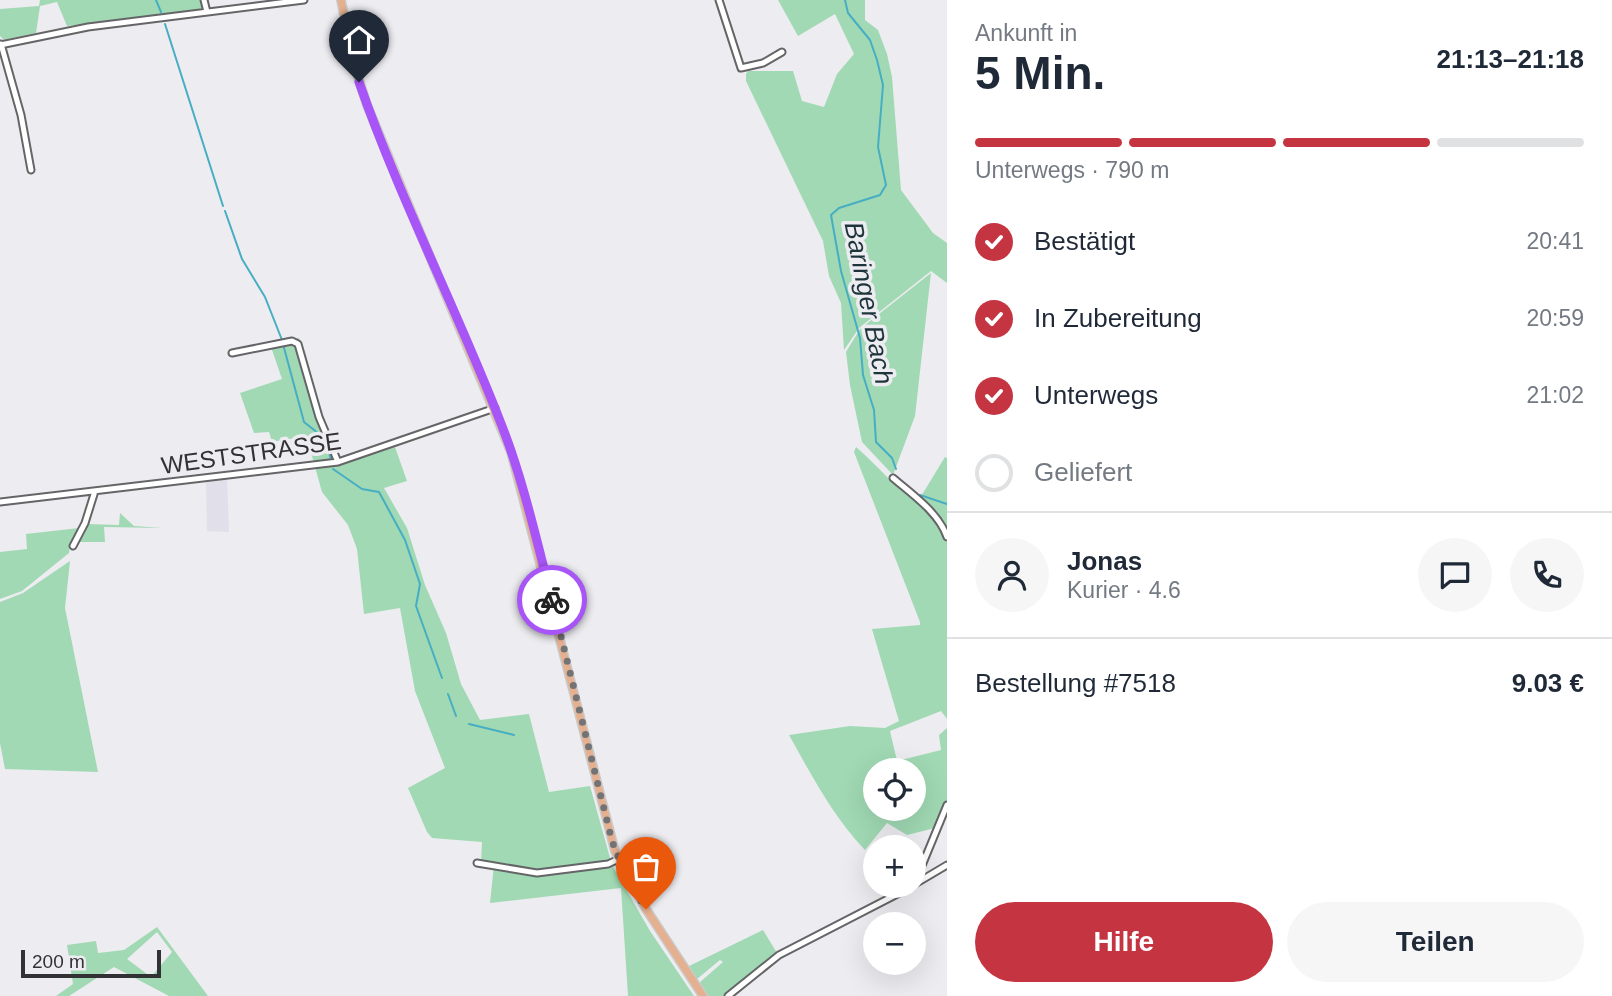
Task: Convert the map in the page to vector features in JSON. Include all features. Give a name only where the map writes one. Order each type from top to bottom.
[{"type":"main road","points":[[341,0],[354,64],[367,105],[511,452],[553,603],[608,828],[619,859],[646,909],[704,996]]},
{"type":"street","points":[[204,0],[207,12]]},
{"type":"street","points":[[31,170],[21,115],[0,44],[62,31],[304,0]]},
{"type":"street","points":[[719,0],[741,68],[763,62],[782,52]]},
{"type":"street","points":[[232,353],[292,341],[298,344],[318,417],[338,461]]},
{"type":"street","name":"WESTSTRASSE","points":[[0,502],[338,461],[495,408]]},
{"type":"street","points":[[893,478],[919,499],[944,528],[947,537]]},
{"type":"street","points":[[73,546],[85,523],[92,491]]},
{"type":"street","points":[[926,856],[947,805]]},
{"type":"street","points":[[477,863],[537,873],[608,864],[619,859]]},
{"type":"street","points":[[926,878],[947,865]]},
{"type":"street","points":[[728,996],[779,955],[889,898]]},
{"type":"shaded area","points":[[227,478],[229,532],[207,531],[206,479]]},
{"type":"green space","points":[[40,0],[202,0],[204,10],[67,26],[57,2],[40,6],[36,33],[4,40],[0,36],[0,9],[39,6]]},
{"type":"green space","points":[[778,0],[865,0],[865,20],[878,30],[892,77],[901,190],[933,233],[947,243],[947,283],[931,271],[859,328],[844,350],[841,303],[829,276],[823,241],[746,81],[746,74],[748,71],[793,71],[802,101],[824,107],[837,74],[854,54],[835,14],[798,36]]},
{"type":"green space","points":[[931,273],[915,416],[893,475],[862,442],[846,352],[860,329]]},
{"type":"green space","points":[[299,338],[320,416],[340,465],[395,447],[407,481],[384,488],[407,528],[425,585],[446,633],[461,684],[480,720],[529,714],[549,792],[590,786],[612,865],[650,931],[694,996],[628,996],[621,888],[490,903],[494,865],[481,863],[482,842],[432,838],[427,832],[408,788],[445,768],[415,691],[400,608],[364,614],[357,549],[348,525],[322,492],[310,449],[301,437],[272,442],[269,432],[254,433],[240,393],[282,379],[270,344]]},
{"type":"green space","points":[[856,447],[931,515],[947,542],[947,719],[941,711],[890,731],[896,758],[863,758],[863,821],[926,821],[926,758],[909,758],[941,750],[939,735],[947,728],[947,800],[935,828],[907,835],[887,823],[877,835],[863,835],[863,848],[833,809],[789,735],[850,726],[885,728],[899,721],[872,629],[920,625],[854,452]]},
{"type":"green space","points":[[945,457],[947,458],[947,532],[920,498]]},
{"type":"green space","points":[[120,513],[134,526],[163,528],[104,527],[105,542],[76,542],[86,524],[119,525]]},
{"type":"green space","points":[[79,528],[71,541],[69,553],[22,591],[0,599],[0,552],[27,549],[26,534]]},
{"type":"green space","points":[[70,561],[65,608],[98,772],[5,769],[0,743],[0,602],[23,593]]},
{"type":"green space","points":[[157,927],[208,996],[169,996],[114,967],[69,996],[56,996],[73,984],[67,945],[96,941],[98,953],[124,950]],"holes":[[[157,932],[172,952],[151,977],[127,959]]]},
{"type":"green space","points":[[763,930],[777,953],[725,996],[708,996],[699,983],[723,962],[720,960],[697,979],[689,966]]},
{"type":"waterway","points":[[156,0],[161,12]]},
{"type":"waterway","name":"Baringer Bach","points":[[845,0],[848,13],[870,40],[883,85],[878,147],[886,185],[880,195],[839,208],[831,215],[841,271],[860,338],[863,375],[874,410],[876,442],[892,458],[896,469]]},
{"type":"waterway","points":[[165,24],[223,206]]},
{"type":"waterway","points":[[225,211],[242,259],[265,297],[282,340]]},
{"type":"waterway","points":[[283,344],[304,422],[323,437],[331,459]]},
{"type":"waterway","points":[[333,469],[362,489],[379,492],[405,540],[420,584],[416,606],[442,678]]},
{"type":"waterway","name":"Baringer Bach","points":[[920,495],[947,504]]},
{"type":"waterway","points":[[448,694],[456,716]]},
{"type":"waterway","points":[[469,724],[514,735]]},
{"type":"way so far","points":[[552,600],[615,851],[646,909]]},
{"type":"route","points":[[359,82],[398,183],[502,427],[523,491],[552,600]]}]
